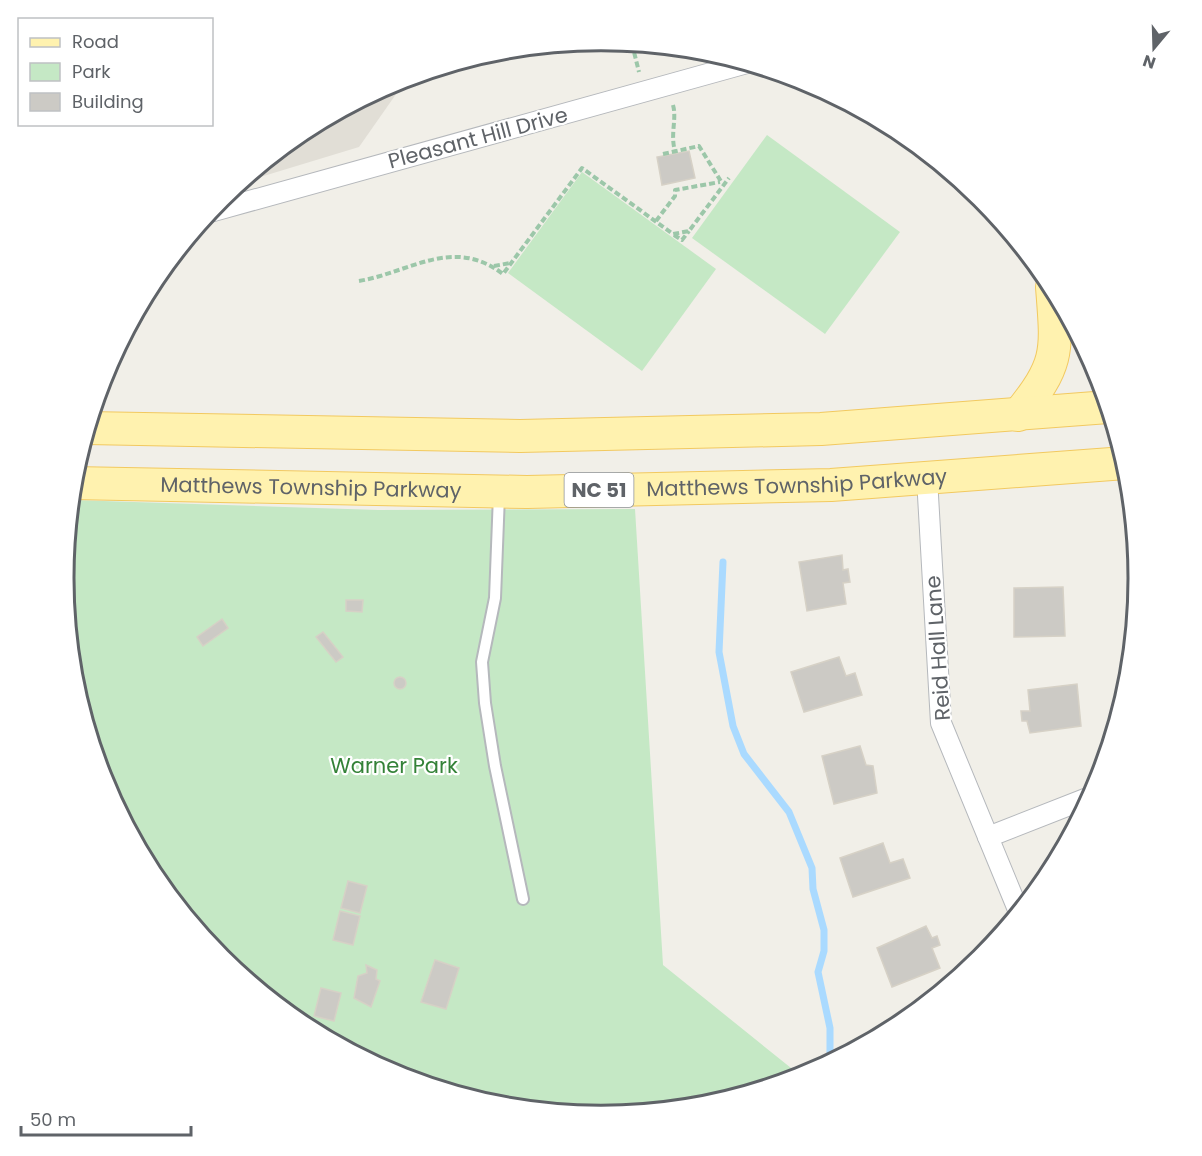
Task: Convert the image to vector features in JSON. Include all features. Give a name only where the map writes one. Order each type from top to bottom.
[{"type":"main road","points":[[1018,416],[1043,384],[1053,358],[1056,335],[1054,309]]},
{"type":"main road","points":[[96,428],[520,436],[821,429],[1018,416],[1100,408]]},
{"type":"main road","name":"Matthews Township Parkway","points":[[83,483],[499,492],[831,484],[1115,464]]},
{"type":"street","name":"Pleasant Hill Drive","points":[[226,208],[731,67]]},
{"type":"street","name":"Reid Hall Lane","points":[[927,478],[941,723],[1015,903]]},
{"type":"street","points":[[988,837],[1078,802]]},
{"type":"lane","points":[[499,492],[495,598],[482,662],[485,703],[495,766],[523,899]]},
{"type":"path","points":[[634,52],[639,72]]},
{"type":"path","points":[[671,99],[675,112],[672,138],[675,152]]},
{"type":"path","points":[[663,154],[699,146],[722,183]]},
{"type":"path","points":[[358,281],[383,277],[441,257],[457,255],[476,258],[503,274],[582,168],[682,240],[722,183],[729,178]]},
{"type":"path","points":[[656,221],[675,196],[675,190],[722,183]]},
{"type":"path","points":[[674,234],[689,231]]},
{"type":"path","points":[[493,266],[511,263]]},
{"type":"shaded area","points":[[398,92],[359,147],[260,177],[308,140],[368,105]]},
{"type":"green space","points":[[767,135],[900,232],[825,334],[692,238]]},
{"type":"green space","points":[[582,172],[716,269],[642,371],[508,273]]},
{"type":"green space","name":"Warner Park","points":[[80,500],[378,510],[635,509],[663,965],[792,1069],[737,1087],[670,1100],[601,1105],[532,1100],[465,1087],[399,1065],[337,1034],[280,996],[228,951],[183,899],[145,841],[114,780],[92,714],[79,647],[74,578]]},
{"type":"building","points":[[689,151],[695,178],[662,185],[657,157]]},
{"type":"building","points":[[842,555],[843,570],[848,569],[850,582],[843,583],[846,604],[807,611],[799,562]]},
{"type":"building","points":[[1063,587],[1065,636],[1014,637],[1014,588]]},
{"type":"building","points":[[346,600],[363,600],[362,612],[346,611]]},
{"type":"building","points":[[222,619],[228,628],[203,646],[197,637]]},
{"type":"building","points":[[323,632],[343,657],[336,662],[316,637]]},
{"type":"building","points":[[839,657],[846,676],[855,673],[862,695],[804,712],[791,672]]},
{"type":"building","points":[[402,677],[405,678],[405,688],[398,689],[395,688],[394,681],[395,678]]},
{"type":"building","points":[[1077,684],[1081,726],[1030,733],[1027,721],[1022,721],[1021,711],[1030,711],[1028,690]]},
{"type":"building","points":[[860,746],[866,765],[873,766],[877,793],[834,804],[822,756]]},
{"type":"building","points":[[883,843],[890,863],[903,859],[910,878],[853,897],[840,858]]},
{"type":"building","points":[[348,881],[367,886],[360,913],[341,908]]},
{"type":"building","points":[[340,911],[360,916],[353,945],[333,940]]},
{"type":"building","points":[[926,926],[932,938],[937,936],[940,945],[932,948],[940,968],[892,987],[877,948]]},
{"type":"building","points":[[435,960],[459,968],[446,1009],[421,1002]]},
{"type":"building","points":[[366,965],[377,970],[376,979],[380,981],[371,1007],[354,998],[358,976],[367,973]]},
{"type":"building","points":[[321,988],[341,993],[334,1021],[314,1016]]},
{"type":"waterway","points":[[723,562],[719,652],[733,726],[744,754],[789,812],[812,868],[813,889],[824,930],[824,951],[818,972],[830,1028],[830,1053]]}]
